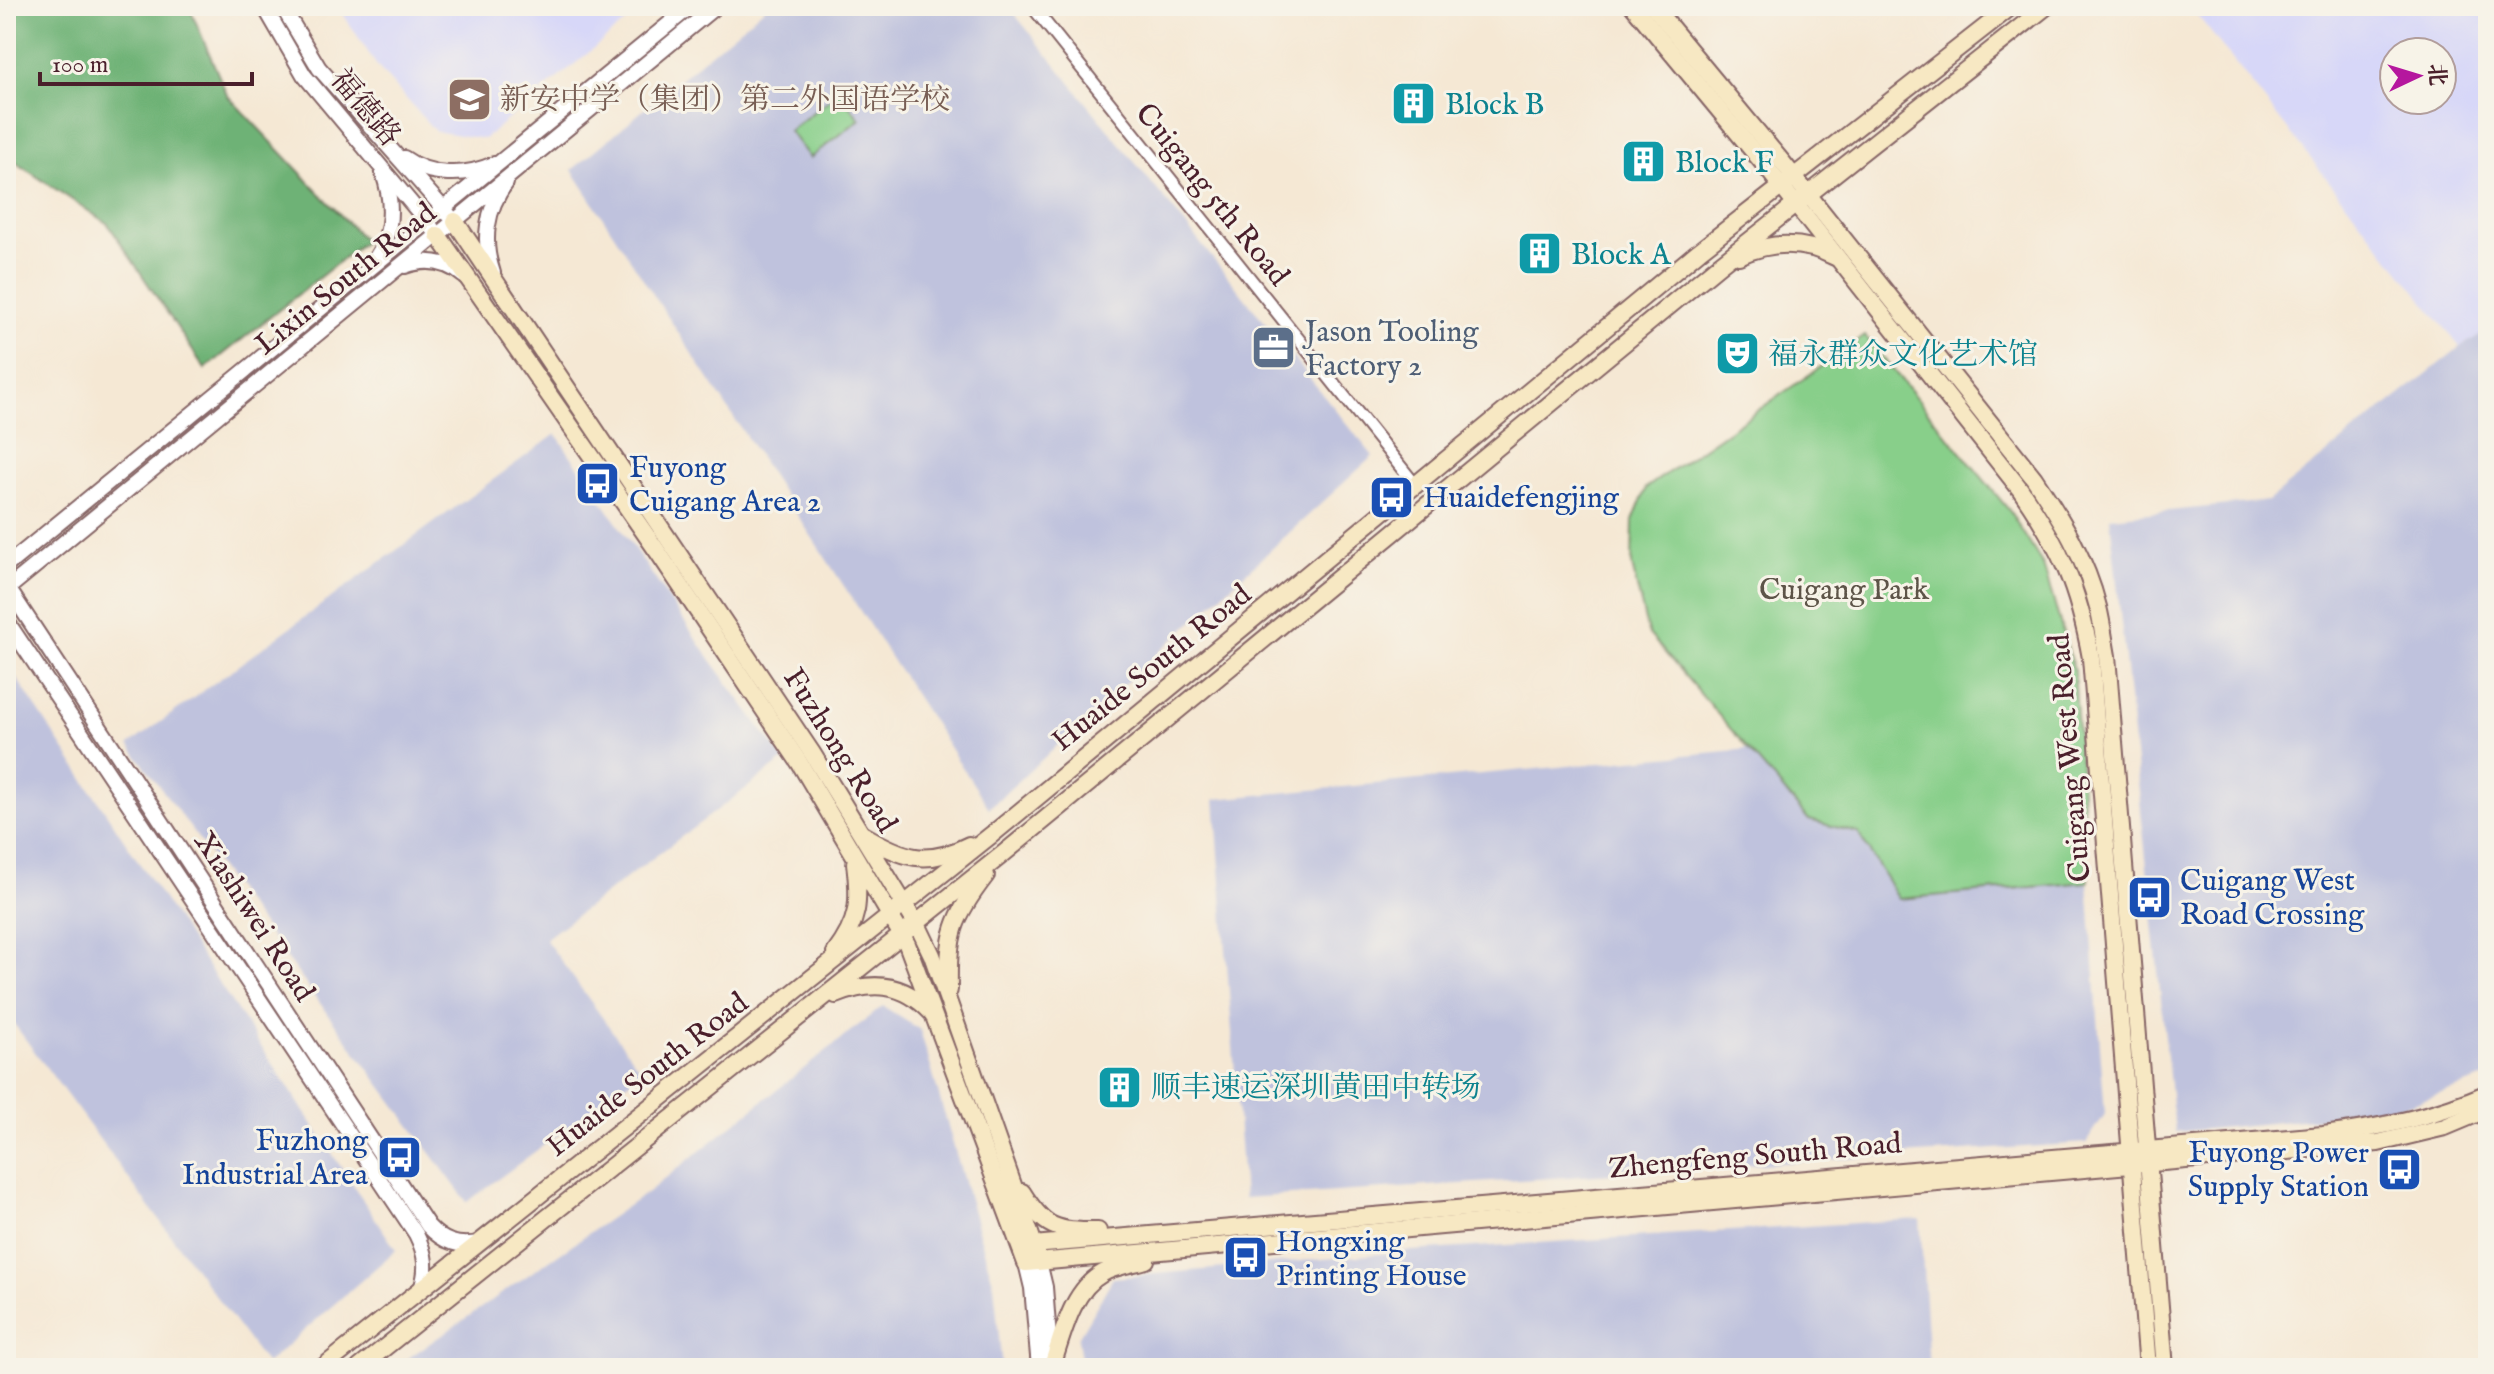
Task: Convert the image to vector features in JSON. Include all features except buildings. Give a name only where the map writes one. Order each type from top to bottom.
[{"type":"main road","name":"Cuigang West Road","points":[[1633,6],[1787,182],[2034,478],[2065,525],[2085,568],[2098,607],[2107,656],[2140,1157],[2148,1368]]},
{"type":"main road","name":"Cuigang West Road","points":[[1653,6],[1787,182]]},
{"type":"main road","name":"Huaide South Road","points":[[322,1368],[905,905],[1787,182],[2012,6]]},
{"type":"main road","name":"Huaide South Road","points":[[359,1368],[1003,854],[1719,265],[2047,6]]},
{"type":"main road","name":"Cuigang West Road","points":[[1801,199],[1838,258],[2020,489],[2051,533],[2079,599],[2091,658],[2140,1157],[2165,1368]]},
{"type":"main road","name":"Fuzhong Road","points":[[450,215],[812,753],[916,924],[932,955],[1006,1165],[1033,1263]]},
{"type":"main road","name":"Fuzhong Road","points":[[433,229],[774,723],[891,916],[902,935],[1028,1246]]},
{"type":"main road","points":[[1719,265],[1768,246],[1790,244],[1817,248],[1838,258]]},
{"type":"main road","points":[[862,834],[896,852],[928,859],[951,854],[995,832]]},
{"type":"main road","points":[[813,979],[853,926],[858,901],[854,853]]},
{"type":"main road","points":[[949,1003],[949,954],[956,919],[1003,854]]},
{"type":"main road","points":[[810,1009],[856,987],[885,985],[920,1000],[936,1017]]},
{"type":"main road","name":"Zhengfeng South Road","points":[[1033,1263],[2140,1157],[2391,1125],[2431,1115],[2488,1093]]},
{"type":"main road","name":"Zhengfeng South Road","points":[[1028,1246],[2140,1157],[2378,1143],[2445,1127],[2488,1109]]},
{"type":"main road","points":[[1006,1165],[1045,1223],[1058,1229],[1096,1231],[1224,1219],[1254,1226]]},
{"type":"main road","points":[[1047,1367],[1079,1294],[1088,1284],[1105,1271],[1191,1249]]},
{"type":"street","name":"福德路","points":[[264,6],[304,75],[433,229]]},
{"type":"street","name":"福德路","points":[[282,6],[319,68],[450,215]]},
{"type":"street","name":"Lixin South Road","points":[[450,215],[517,149],[691,6]]},
{"type":"street","name":"Lixin South Road","points":[[6,566],[363,275],[523,165],[716,6]]},
{"type":"street","name":"Cuigang 5th Road","points":[[1032,6],[1416,486]]},
{"type":"street","points":[[385,144],[409,162],[435,172],[464,174],[491,166],[517,149]]},
{"type":"street","points":[[363,275],[379,254],[391,216],[391,197],[379,162]]},
{"type":"street","points":[[506,298],[491,270],[486,242],[490,213],[503,187],[523,165]]},
{"type":"street","name":"Lixin South Road","points":[[7,588],[394,271],[433,229]]},
{"type":"street","points":[[394,271],[425,261],[456,269],[469,280]]},
{"type":"street","name":"Xiashiwei Road","points":[[7,588],[428,1226],[450,1243],[464,1246],[479,1243]]},
{"type":"street","name":"Xiashiwei Road","points":[[6,620],[416,1234],[426,1261],[421,1289]]},
{"type":"street","name":"Fuzhong Road","points":[[1033,1263],[1032,1288],[1047,1367]]},
{"type":"shaded area","name":"新安中学（集团）第二外国语学校","points":[[338,6],[645,6],[484,139],[435,131],[377,66]]},
{"type":"shaded area","points":[[767,6],[1008,6],[1373,456],[989,808],[572,170]]},
{"type":"shaded area","points":[[2190,6],[2488,6],[2488,330],[2460,347]]},
{"type":"shaded area","points":[[2488,330],[2488,1077],[2387,1112],[2175,1132],[2110,517],[2268,501],[2460,347]]},
{"type":"shaded area","points":[[556,434],[708,656],[784,760],[545,939],[642,1072],[467,1202],[129,745]]},
{"type":"shaded area","points":[[6,662],[396,1250],[266,1364],[6,1013]]},
{"type":"shaded area","points":[[1749,749],[1809,820],[1858,833],[1899,899],[2088,882],[2105,1114],[2086,1143],[1244,1198],[1215,799]]},
{"type":"shaded area","points":[[883,1006],[920,1030],[994,1285],[1002,1368],[394,1368],[648,1192]]},
{"type":"shaded area","points":[[1920,1219],[1929,1368],[1082,1368],[1078,1338],[1113,1278],[1412,1251]]},
{"type":"green space","points":[[6,6],[189,6],[227,95],[365,241],[205,369],[108,224],[6,156]]},
{"type":"green space","points":[[839,92],[860,119],[810,158],[789,131]]},
{"type":"green space","name":"Cuigang Park","points":[[1865,336],[2009,510],[2043,565],[2074,670],[2088,882],[1899,899],[1858,833],[1809,820],[1648,633],[1632,566],[1633,521],[1646,488]]},
{"type":"place","name":"新安中学（集团）第二外国语学校","points":[[469,99]]},
{"type":"place","name":"Block B","points":[[1414,104]]},
{"type":"place","name":"Block F","points":[[1644,162]]},
{"type":"place","name":"Block A","points":[[1540,254]]},
{"type":"place","name":"Jason Tooling Factory 2","points":[[1274,348]]},
{"type":"place","name":"福永群众文化艺术馆","points":[[1737,354]]},
{"type":"place","name":"Fuyong Cuigang Area 2","points":[[598,484]]},
{"type":"place","name":"Huaidefengjing","points":[[1392,497]]},
{"type":"place","name":"Cuigang West Road Crossing","points":[[2149,897]]},
{"type":"place","name":"顺丰速运深圳黄田中转场","points":[[1120,1087]]},
{"type":"place","name":"Fuzhong Industrial Area","points":[[399,1157]]},
{"type":"place","name":"Fuyong Power Supply Station","points":[[2400,1169]]},
{"type":"place","name":"Hongxing Printing House","points":[[1245,1258]]}]
